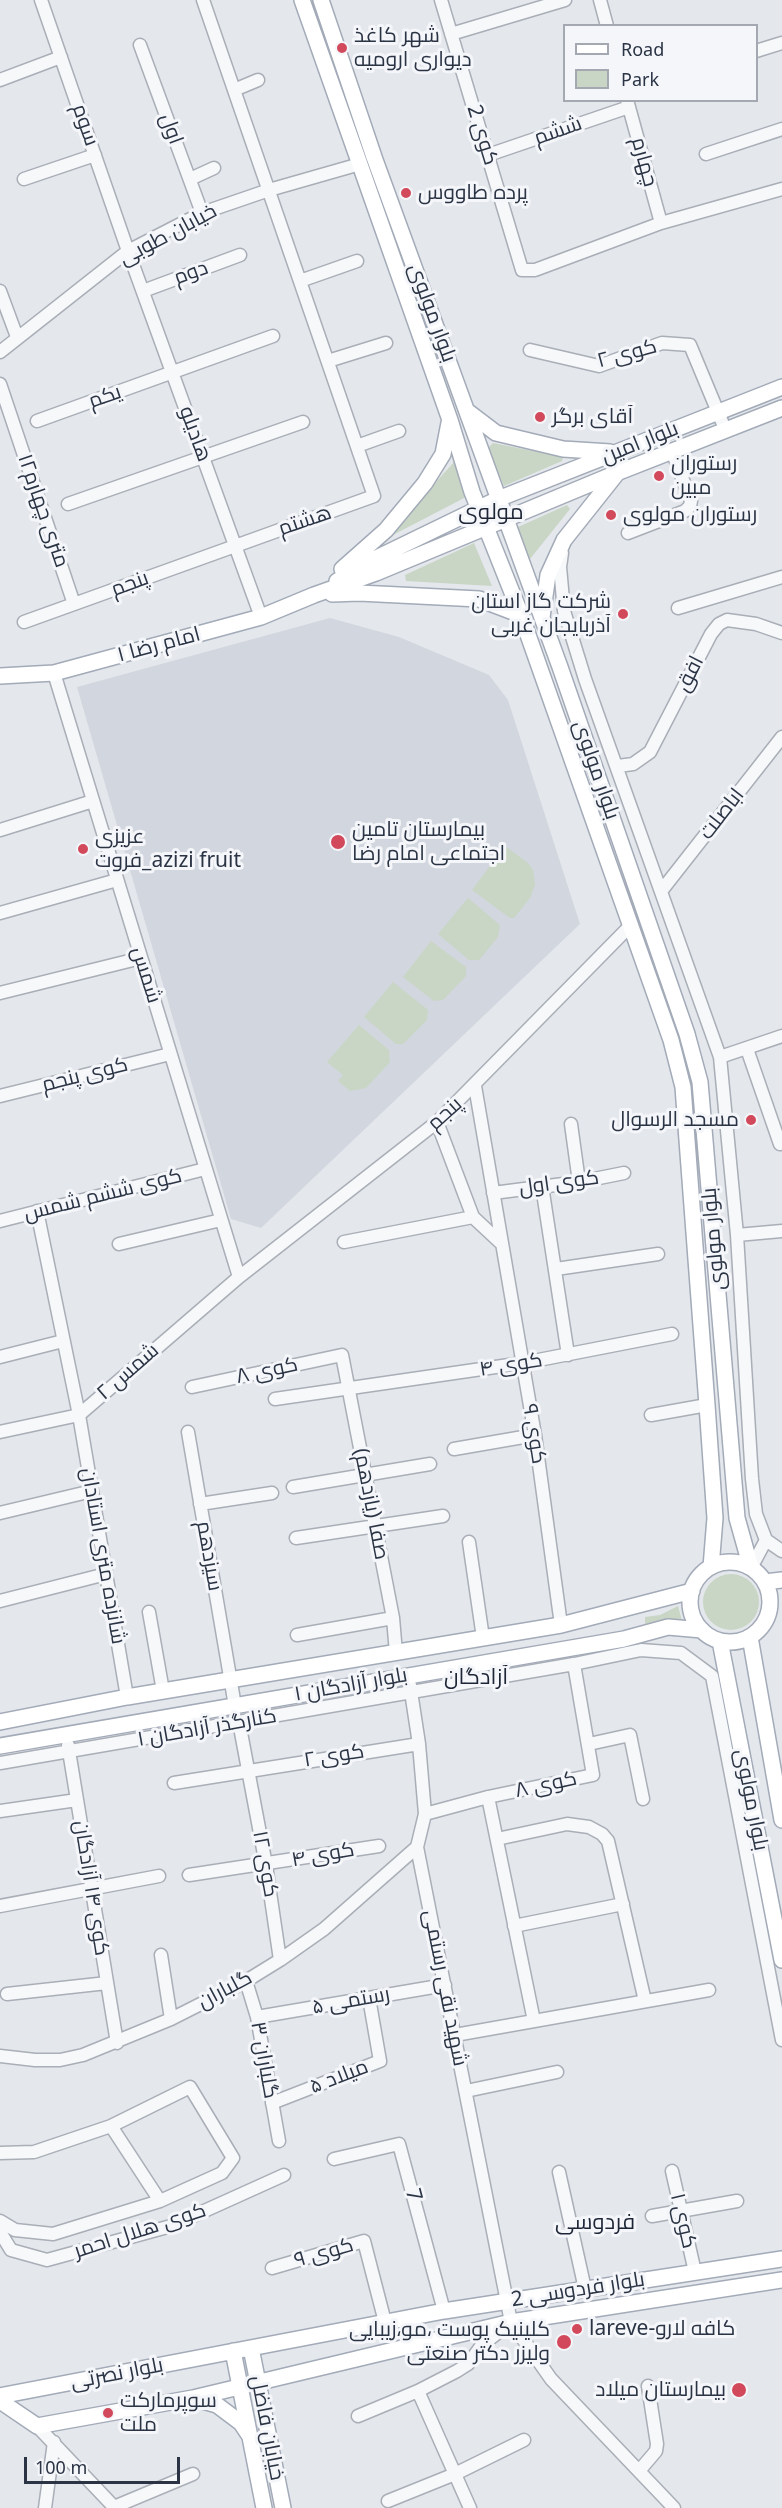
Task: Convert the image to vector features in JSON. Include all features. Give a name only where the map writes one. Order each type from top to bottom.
[{"type":"main road","name":"بلوار مولوی","points":[[302,0],[450,420],[478,508],[521,615],[671,1040],[682,1088],[707,1405],[715,1518],[711,1567]]},
{"type":"main road","name":"بلوار مولوی","points":[[321,0],[374,157],[560,667],[687,1034],[700,1082],[737,1518],[751,1568]]},
{"type":"main road","name":"بلوار امین","points":[[498,499],[782,387]]},
{"type":"main road","name":"بلوار امین","points":[[505,519],[782,408]]},
{"type":"main road","points":[[467,411],[496,433],[563,449],[616,452]]},
{"type":"main road","points":[[314,595],[386,530],[425,483],[443,454],[450,420]]},
{"type":"main road","points":[[542,620],[548,575],[564,540],[619,472]]},
{"type":"main road","name":"امام رضا ۱","points":[[314,595],[363,564],[498,499]]},
{"type":"main road","name":"امام رضا ۱","points":[[0,676],[54,673],[261,617],[376,573],[505,519]]},
{"type":"main road","points":[[314,595],[359,593],[479,599],[521,615]]},
{"type":"main road","points":[[671,1040],[687,1034]]},
{"type":"main road","points":[[713,1498],[725,1503],[735,1496]]},
{"type":"main road","points":[[727,1562],[743,1564],[751,1568],[765,1582],[775,1611],[750,1637],[741,1641],[720,1641],[702,1630],[692,1612],[692,1592],[696,1582],[711,1567],[727,1562]]},
{"type":"main road","points":[[765,1582],[782,1580]]},
{"type":"main road","name":"بلوار آزادگان ۱","points":[[0,1722],[163,1691],[561,1625],[620,1612],[692,1592]]},
{"type":"main road","points":[[620,1612],[628,1616],[630,1621],[624,1639]]},
{"type":"main road","name":"بلوار آزادگان ۱","points":[[0,1746],[624,1639],[668,1627],[702,1630]]},
{"type":"main road","name":"بلوار مولوی","points":[[750,1637],[782,1820]]},
{"type":"main road","name":"بلوار مولوی","points":[[720,1641],[782,1960]]},
{"type":"main road","name":"بلوار فردوسی 2","points":[[233,2351],[444,2311],[782,2259]]},
{"type":"main road","name":"بلوار فردوسی 2","points":[[242,2387],[511,2322],[782,2280]]},
{"type":"main road","name":"خیابان فاضل","points":[[251,2348],[283,2508]]},
{"type":"main road","name":"خیابان فاضل","points":[[233,2351],[242,2387],[264,2508]]},
{"type":"main road","name":"بلوار نصرتی","points":[[0,2396],[233,2351]]},
{"type":"main road","name":"بلوار نصرتی","points":[[37,2426],[242,2387]]},
{"type":"main road","points":[[193,2398],[217,2405],[241,2423],[250,2436]]},
{"type":"main road","points":[[0,2401],[37,2426]]},
{"type":"street","name":"سوم","points":[[41,0],[128,251]]},
{"type":"street","points":[[203,0],[357,446],[399,431]]},
{"type":"street","name":"کوی 2","points":[[441,0],[522,270],[535,270],[661,223]]},
{"type":"street","points":[[451,33],[565,0]]},
{"type":"street","points":[[600,0],[606,24]]},
{"type":"street","points":[[758,50],[782,43]]},
{"type":"street","name":"اول","points":[[140,45],[202,213]]},
{"type":"street","points":[[0,80],[61,57]]},
{"type":"street","points":[[234,90],[258,80]]},
{"type":"street","name":"ششم","points":[[488,155],[628,104]]},
{"type":"street","name":"چهارم","points":[[628,104],[661,223]]},
{"type":"street","points":[[706,154],[782,129]]},
{"type":"street","points":[[24,179],[95,155]]},
{"type":"street","name":"خیابان طوبی","points":[[0,352],[128,251],[202,213],[269,190],[360,164]]},
{"type":"street","points":[[190,179],[214,168]]},
{"type":"street","points":[[661,223],[782,189]]},
{"type":"street","name":"هادیلو","points":[[128,251],[261,617]]},
{"type":"street","name":"دوم","points":[[143,291],[240,255]]},
{"type":"street","points":[[300,280],[357,261]]},
{"type":"street","points":[[0,291],[17,337]]},
{"type":"street","points":[[173,373],[273,336]]},
{"type":"street","points":[[328,361],[386,343]]},
{"type":"street","name":"کوی ۲","points":[[530,350],[599,366],[662,343],[690,345],[718,412]]},
{"type":"street","name":"یکم","points":[[37,421],[173,373]]},
{"type":"street","name":"۱۲متری چهارم","points":[[0,384],[74,604]]},
{"type":"street","points":[[718,412],[725,429]]},
{"type":"street","points":[[68,504],[303,422]]},
{"type":"street","name":"هشتم","points":[[235,545],[374,496],[357,446]]},
{"type":"street","points":[[628,533],[685,511],[690,506],[691,501],[672,451]]},
{"type":"street","points":[[564,540],[560,567],[564,611],[585,678],[663,890],[720,1057],[737,1234],[756,1514],[766,1540],[782,1551]]},
{"type":"street","name":"پنجم","points":[[24,622],[235,545]]},
{"type":"street","points":[[678,608],[782,577]]},
{"type":"street","name":"افق","points":[[618,766],[633,764],[650,752],[711,634],[719,624],[727,620],[756,624],[782,633]]},
{"type":"street","points":[[560,667],[585,678]]},
{"type":"street","name":"شمس","points":[[54,673],[238,1277]]},
{"type":"street","name":"اباصلت","points":[[663,890],[782,737]]},
{"type":"street","points":[[0,830],[93,801]]},
{"type":"street","points":[[0,913],[117,880]]},
{"type":"street","name":"پنجم","points":[[238,1277],[437,1122],[475,1086],[630,926]]},
{"type":"street","points":[[0,993],[141,958]]},
{"type":"street","points":[[720,1057],[782,1036]]},
{"type":"street","points":[[747,1048],[780,1143]]},
{"type":"street","name":"کوی پنجم","points":[[0,1096],[170,1053]]},
{"type":"street","name":"کوی ۹","points":[[475,1086],[536,1435],[561,1625]]},
{"type":"street","points":[[437,1122],[473,1217],[502,1244]]},
{"type":"street","points":[[571,1124],[579,1182]]},
{"type":"street","name":"کوی ششم شمس","points":[[0,1221],[205,1169]]},
{"type":"street","name":"کوی اول","points":[[493,1193],[579,1182],[624,1173]]},
{"type":"street","points":[[542,1186],[568,1355]]},
{"type":"street","name":"شانزده متری استادان","points":[[37,1211],[79,1415],[127,1698]]},
{"type":"street","points":[[344,1242],[473,1217]]},
{"type":"street","points":[[119,1244],[221,1220]]},
{"type":"street","points":[[737,1234],[782,1231]]},
{"type":"street","points":[[555,1269],[658,1254]]},
{"type":"street","name":"شمس ۲","points":[[0,1432],[79,1415],[238,1277]]},
{"type":"street","name":"کوی ۴","points":[[275,1399],[523,1363],[672,1334]]},
{"type":"street","points":[[0,1357],[63,1341]]},
{"type":"street","name":"کوی ۸","points":[[192,1387],[342,1355]]},
{"type":"street","name":"صفا (یازدهم)","points":[[342,1355],[393,1618],[396,1653]]},
{"type":"street","points":[[651,1415],[707,1405]]},
{"type":"street","name":"سیزدهم","points":[[188,1432],[235,1706]]},
{"type":"street","points":[[454,1449],[536,1435]]},
{"type":"street","points":[[292,1487],[430,1464]]},
{"type":"street","points":[[0,1513],[92,1491]]},
{"type":"street","points":[[200,1504],[272,1493]]},
{"type":"street","points":[[296,1538],[443,1516]]},
{"type":"street","points":[[751,1568],[766,1540]]},
{"type":"street","points":[[469,1542],[483,1638]]},
{"type":"street","points":[[0,1601],[106,1574]]},
{"type":"street","points":[[149,1612],[163,1691]]},
{"type":"street","points":[[297,1635],[393,1618]]},
{"type":"street","points":[[640,1650],[668,1627]]},
{"type":"street","points":[[720,1641],[712,1676],[782,2040]]},
{"type":"street","name":"کنارگذر آزادگان ۱","points":[[0,1763],[574,1664],[640,1650],[681,1653],[712,1676]]},
{"type":"street","name":"کوی ۸","points":[[425,1814],[488,1797],[593,1775],[574,1664]]},
{"type":"street","name":"شهید نقی رستمی","points":[[408,1675],[419,1743],[425,1814],[417,1847],[505,2301],[511,2322],[551,2379],[674,2508]]},
{"type":"street","name":"کوی ۱۲","points":[[239,1722],[266,1865],[280,1960]]},
{"type":"street","name":"کوی ۱۴ آزادگان","points":[[66,1733],[117,2043]]},
{"type":"street","points":[[589,1744],[630,1735],[643,1799]]},
{"type":"street","name":"کوی ۲","points":[[249,1769],[419,1743]]},
{"type":"street","points":[[174,1783],[249,1769]]},
{"type":"street","points":[[488,1797],[534,2021]]},
{"type":"street","points":[[0,1811],[77,1800]]},
{"type":"street","points":[[497,1839],[567,1824],[589,1827],[602,1834],[608,1841],[645,2001]]},
{"type":"street","name":"کوی ۴","points":[[189,1875],[379,1846]]},
{"type":"street","name":"گلباران","points":[[0,2056],[60,2060],[117,2043],[171,2019],[246,1981],[280,1960],[324,1929],[417,1847]]},
{"type":"street","points":[[0,1906],[159,1876]]},
{"type":"street","points":[[514,1926],[623,1904]]},
{"type":"street","points":[[160,1955],[171,2019]]},
{"type":"street","name":"گلباران ۳","points":[[246,1981],[257,2017],[279,2141]]},
{"type":"street","points":[[8,1994],[107,1983]]},
{"type":"street","name":"رستمی ۵","points":[[257,2017],[445,1985]]},
{"type":"street","points":[[455,2035],[709,1990]]},
{"type":"street","name":"میلاد ۵","points":[[272,2103],[380,2061],[369,1998]]},
{"type":"street","points":[[466,2091],[557,2072]]},
{"type":"street","points":[[0,2153],[34,2152],[111,2126],[190,2087],[233,2158],[222,2173],[160,2201],[53,2234],[15,2230],[0,2221]]},
{"type":"street","points":[[111,2126],[160,2201]]},
{"type":"street","name":"7","points":[[334,2159],[399,2144],[444,2311]]},
{"type":"street","name":"کوی ۱","points":[[672,2171],[695,2272]]},
{"type":"street","points":[[560,2172],[585,2289]]},
{"type":"street","name":"کوی هلال احمر","points":[[0,2232],[11,2250],[47,2260],[171,2226],[284,2175]]},
{"type":"street","points":[[652,2216],[737,2201]]},
{"type":"street","name":"کوی ۹","points":[[272,2268],[363,2241],[385,2322]]},
{"type":"street","points":[[358,2416],[418,2391],[468,2364],[482,2345],[511,2322]]},
{"type":"street","points":[[639,2471],[656,2451],[657,2444],[648,2386]]},
{"type":"street","points":[[418,2391],[470,2508]]},
{"type":"street","points":[[37,2426],[115,2507],[193,2474]]},
{"type":"street","points":[[388,2501],[454,2474],[524,2440]]},
{"type":"street","points":[[45,2508],[54,2442]]},
{"type":"shaded area","name":"بیمارستان تامین اجتماعی امام رضا","points":[[330,618],[399,637],[489,675],[508,700],[580,924],[261,1228],[231,1219],[77,687]]},
{"type":"green space","points":[[493,443],[563,457],[562,461],[504,486],[488,448]]},
{"type":"green space","points":[[454,462],[466,497],[393,535],[391,532]]},
{"type":"green space","points":[[567,505],[570,509],[530,559],[516,528]]},
{"type":"green space","points":[[474,543],[492,586],[406,581],[405,575]]},
{"type":"green space","points":[[505,846],[528,863],[533,870],[535,885],[530,898],[514,918],[510,918],[472,890]]},
{"type":"green space","points":[[468,898],[500,925],[498,937],[479,960],[469,960],[438,934]]},
{"type":"green space","points":[[431,941],[466,967],[466,976],[443,1000],[434,1001],[403,977]]},
{"type":"green space","points":[[393,982],[428,1010],[427,1020],[403,1044],[396,1044],[364,1017]]},
{"type":"green space","points":[[359,1025],[389,1050],[390,1062],[366,1088],[350,1091],[338,1081],[343,1075],[327,1062]]},
{"type":"green space","points":[[731,1574],[742,1576],[751,1582],[757,1591],[759,1602],[757,1613],[751,1622],[742,1628],[731,1630],[720,1628],[711,1622],[705,1613],[703,1602],[705,1591],[711,1582],[720,1576]]},
{"type":"green space","points":[[678,1606],[682,1621],[645,1624],[645,1617],[660,1615]]},
{"type":"place","name":"شهر کاغذ دیواری ارومیه","points":[[342,48]]},
{"type":"place","name":"پرده طاووس","points":[[406,193]]},
{"type":"place","name":"آقاى برگر","points":[[540,417]]},
{"type":"place","name":"رستوران مبین","points":[[659,476]]},
{"type":"place","name":"رستوران مولوی","points":[[611,515]]},
{"type":"place","name":"شرکت گاز استان آذربایجان غربی","points":[[623,614]]},
{"type":"place","name":"بیمارستان تامین اجتماعی امام رضا","points":[[338,842]]},
{"type":"place","name":"عزیزی فروت_azizi fruit","points":[[83,849]]},
{"type":"place","name":"مسجد الرسوال","points":[[751,1120]]},
{"type":"place","name":"lareve-کافه لارو","points":[[577,2329]]},
{"type":"place","name":"کلینیک پوست ،مو،زیبایی ولیزر دکتر صنعتی","points":[[564,2342]]},
{"type":"place","name":"بیمارستان میلاد","points":[[739,2390]]},
{"type":"place","name":"سوپرمارکت ملت","points":[[108,2413]]},
{"type":"district","name":"مولوی","points":[[491,513]]},
{"type":"district","name":"آزادگان","points":[[476,1678]]},
{"type":"district","name":"فردوسی","points":[[595,2223]]}]
